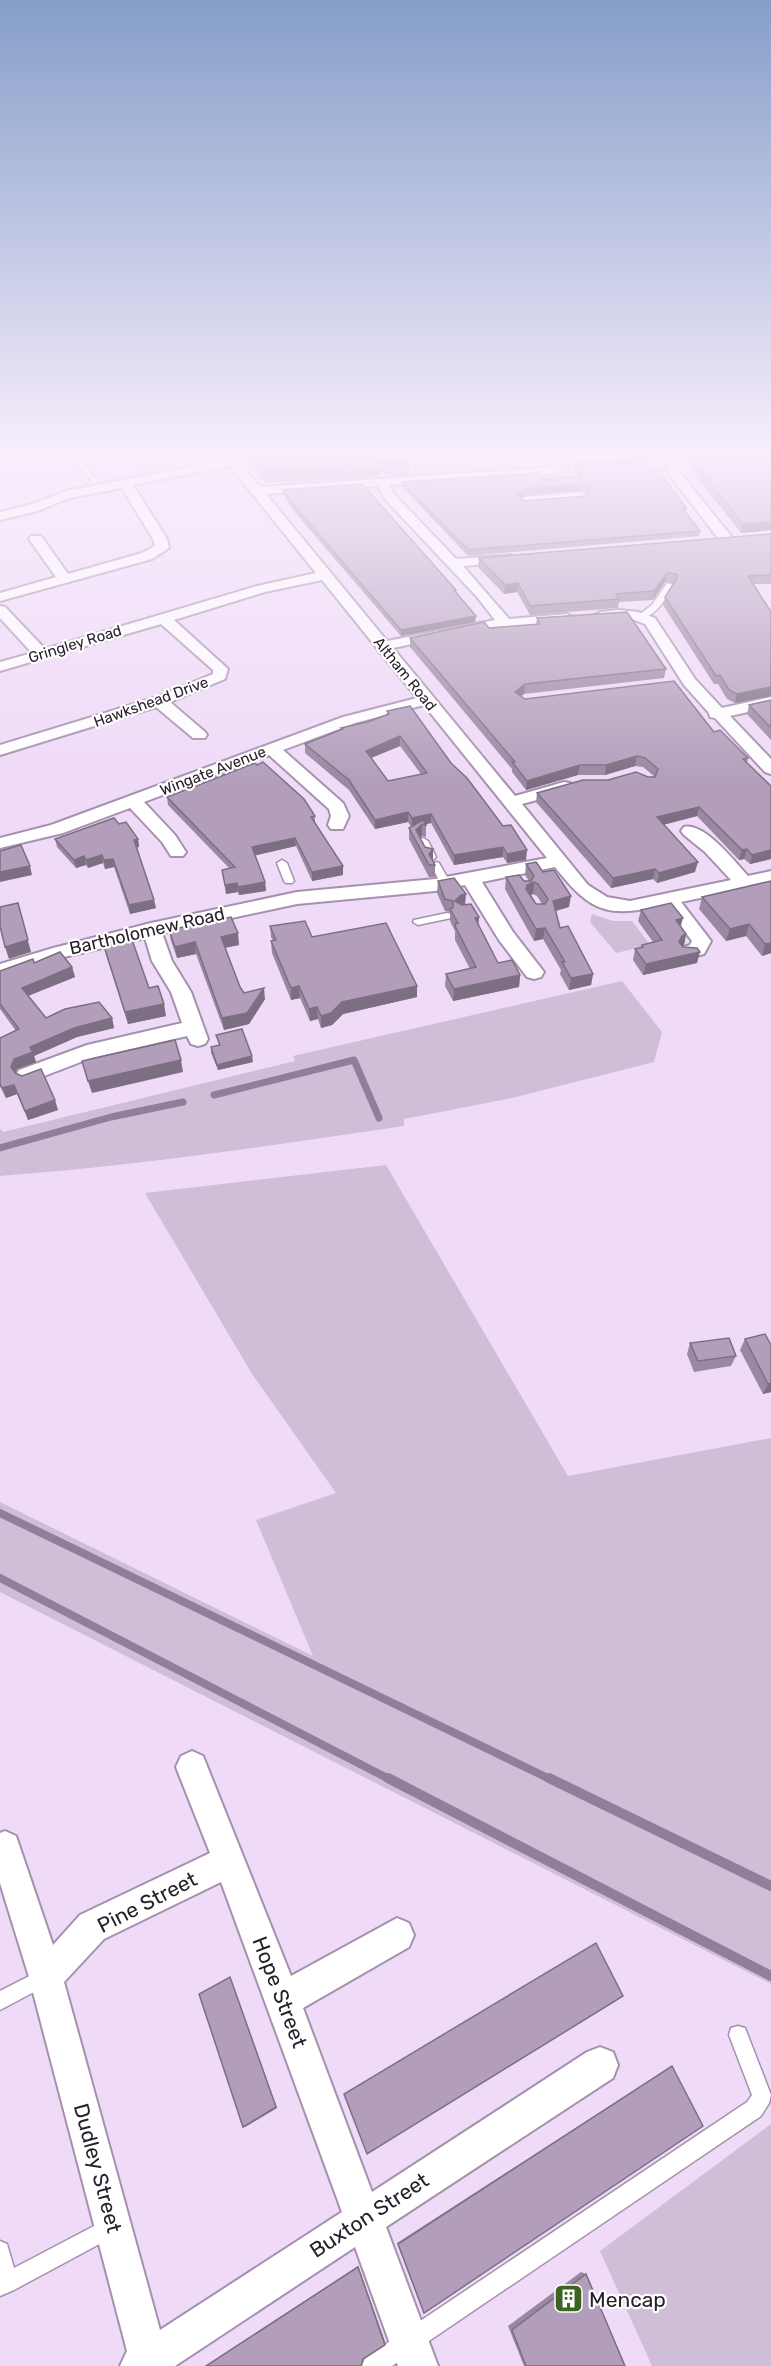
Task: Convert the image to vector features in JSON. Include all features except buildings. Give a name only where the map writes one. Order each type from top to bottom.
[{"type":"street","points":[[53,562],[64,578]]},
{"type":"street","points":[[0,597],[120,562]]},
{"type":"street","name":"Altham Road","points":[[314,562],[589,894],[602,902],[630,908],[670,900]]},
{"type":"street","points":[[452,562],[494,607],[505,623]]},
{"type":"street","name":"Gringley Road","points":[[0,667],[261,589],[324,575]]},
{"type":"street","points":[[0,610],[41,654]]},
{"type":"street","points":[[382,646],[505,623],[618,614],[643,616],[654,626],[683,683],[771,769]]},
{"type":"street","name":"Hawkshead Drive","points":[[0,750],[159,701],[220,676],[221,669],[163,618]]},
{"type":"street","name":"Wingate Avenue","points":[[0,843],[57,829],[369,713],[426,700]]},
{"type":"street","points":[[159,701],[199,735]]},
{"type":"street","points":[[716,714],[771,702]]},
{"type":"street","points":[[272,749],[337,807],[340,816],[337,825]]},
{"type":"street","points":[[511,802],[555,791],[579,782]]},
{"type":"street","points":[[133,801],[170,839],[177,852]]},
{"type":"street","points":[[691,839],[711,848],[744,883]]},
{"type":"street","name":"Bartholomew Road","points":[[0,971],[60,952],[293,889],[446,884],[471,879],[517,875],[560,861]]},
{"type":"street","points":[[688,952],[697,950],[702,941],[670,900],[771,877]]},
{"type":"street","points":[[471,879],[484,908],[534,972]]},
{"type":"street","points":[[26,1075],[60,1071],[87,1052],[195,1033],[181,992],[162,961],[151,929]]},
{"type":"street","points":[[501,960],[521,954]]},
{"type":"street","name":"Hope Street","points":[[192,1767],[283,2000],[414,2354]]},
{"type":"street","name":"Dudley Street","points":[[0,1849],[5,1847],[46,1977],[113,2226],[145,2363]]},
{"type":"street","name":"Pine Street","points":[[46,1977],[92,1927],[229,1861]]},
{"type":"street","points":[[283,2000],[397,1935]]},
{"type":"street","name":"Buxton Street","points":[[145,2363],[600,2066]]},
{"type":"lane","points":[[643,616],[653,611],[659,598],[670,585]]},
{"type":"lane","points":[[423,841],[446,884]]},
{"type":"lane","points":[[282,863],[293,889]]},
{"type":"lane","points":[[418,922],[447,916]]},
{"type":"lane","points":[[0,2001],[46,1977]]},
{"type":"lane","points":[[373,2366],[414,2354],[754,2109],[762,2096],[738,2035]]},
{"type":"lane","points":[[0,2251],[3,2285],[113,2226]]},
{"type":"shaded area","points":[[592,914],[613,921],[632,921],[648,942],[646,946],[616,953],[590,922]]},
{"type":"shaded area","points":[[622,981],[662,1032],[654,1062],[512,1098],[404,1119],[404,1126],[152,1161],[0,1176],[0,1129],[3,1132],[295,1061],[293,1056]]},
{"type":"shaded area","points":[[386,1165],[568,1476],[771,1438],[771,1984],[0,1592],[0,1502],[313,1656],[256,1520],[336,1493],[252,1374],[145,1193]]},
{"type":"shaded area","points":[[771,2124],[771,2366],[652,2366],[600,2251]]},
{"type":"waterway","points":[[214,1095],[354,1060],[379,1118]]},
{"type":"waterway","points":[[0,1148],[111,1117],[183,1102]]},
{"type":"waterway","points":[[0,1513],[552,1780]]},
{"type":"waterway","points":[[0,1578],[391,1780]]},
{"type":"waterway","points":[[388,1778],[771,1976]]},
{"type":"waterway","points":[[549,1778],[771,1886]]},
{"type":"place","name":"Mencap","points":[[568,2299]]}]
